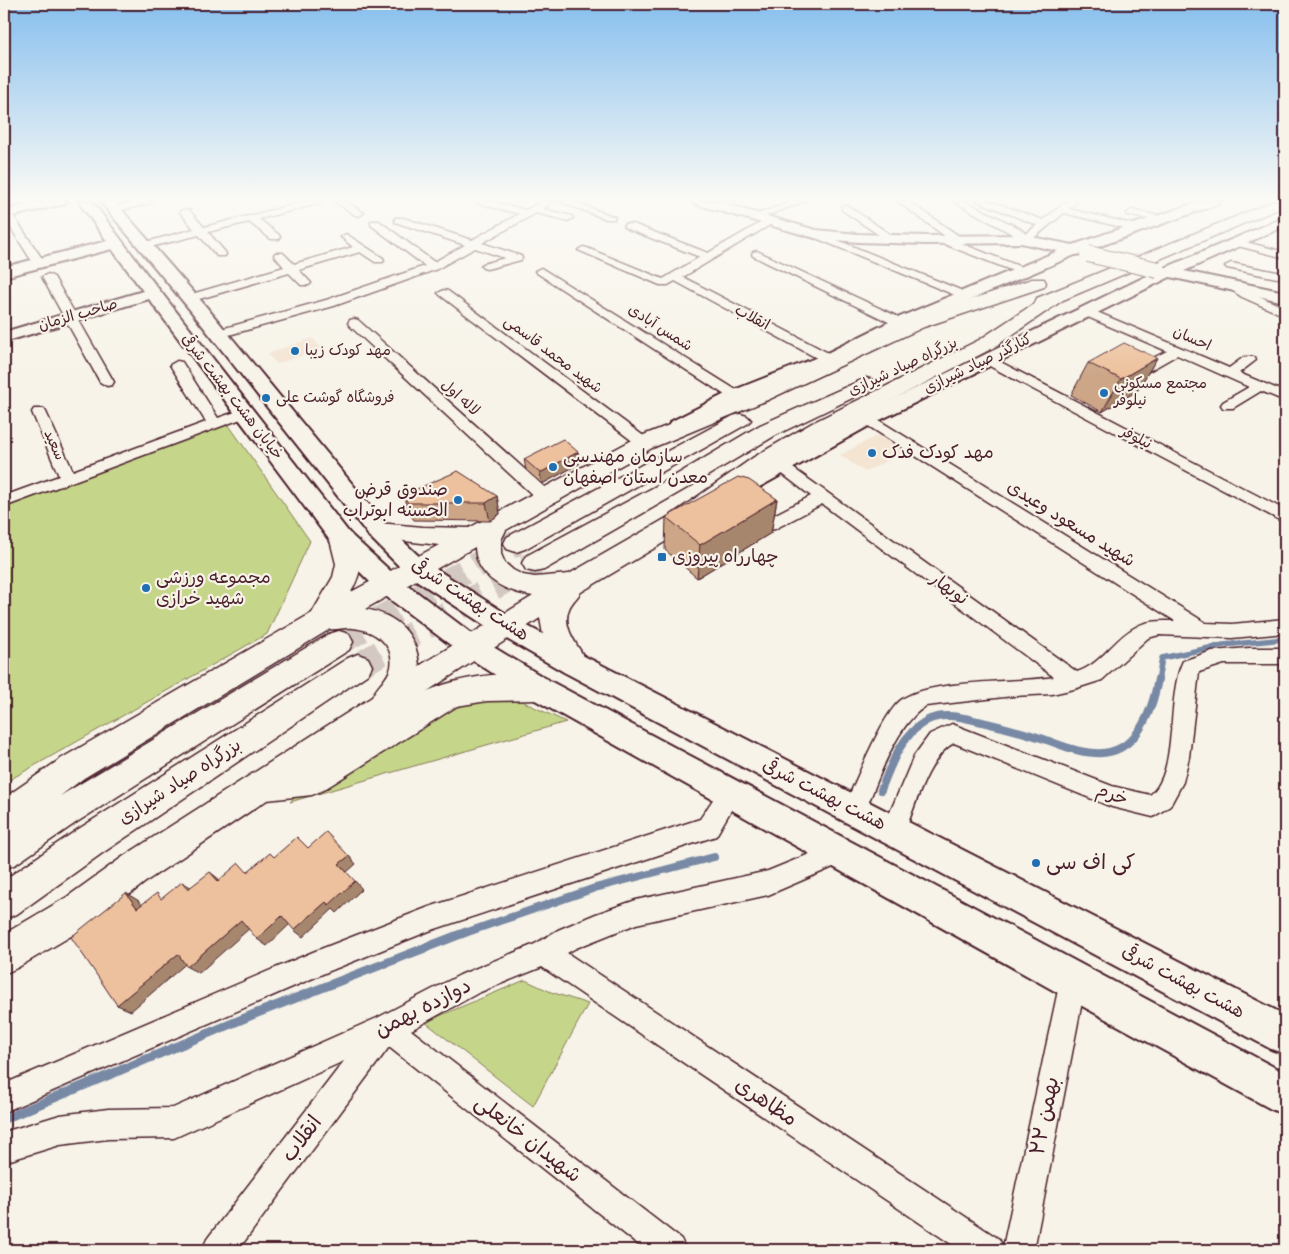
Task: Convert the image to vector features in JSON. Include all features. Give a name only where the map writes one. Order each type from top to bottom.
[{"type":"highway","name":"بزرگراه صیاد شیرازی","points":[[516,543],[745,417],[1045,281],[1109,260]]},
{"type":"highway","name":"بزرگراه صیاد شیرازی","points":[[535,562],[679,483],[768,430],[1045,281]]},
{"type":"highway","points":[[4,817],[72,768],[339,643],[388,584],[644,443],[763,395],[918,323],[1045,281]]},
{"type":"highway","points":[[4,955],[80,910],[136,868],[472,647],[679,522],[762,462],[820,428],[986,344],[1045,281]]},
{"type":"highway","points":[[498,524],[489,538],[488,554],[495,569],[510,581],[531,587],[554,587],[577,582]]},
{"type":"highway","points":[[378,531],[423,536],[471,537]]},
{"type":"highway","points":[[339,643],[349,564],[342,540]]},
{"type":"highway","points":[[574,664],[560,643],[552,616],[559,600],[577,582]]},
{"type":"highway","points":[[339,643],[345,616],[367,618],[386,626],[399,638],[405,656],[402,675],[392,695],[373,713]]},
{"type":"highway","name":"بزرگراه صیاد شیرازی","points":[[4,852],[65,811],[339,643]]},
{"type":"highway","name":"بزرگراه صیاد شیرازی","points":[[4,901],[89,842],[339,643]]},
{"type":"highway","points":[[263,785],[312,780],[439,700],[456,692],[484,688],[538,688]]},
{"type":"main road","points":[[4,272],[52,260]]},
{"type":"main road","name":"خیابان هشت بهشت شرقی","points":[[128,260],[342,540],[388,584]]},
{"type":"main road","name":"خیابان هشت بهشت شرقی","points":[[158,260],[378,531]]},
{"type":"main road","points":[[644,443],[736,396],[829,359],[901,323],[966,296],[1045,281],[1077,260]]},
{"type":"main road","points":[[1101,260],[1282,297]]},
{"type":"main road","name":"کنارگذر صیاد شیرازی","points":[[679,522],[867,419],[1163,271],[1198,260]]},
{"type":"main road","points":[[1194,261],[1206,272],[1233,287]]},
{"type":"main road","points":[[140,276],[166,270]]},
{"type":"main road","name":"صاحب الزمان","points":[[4,337],[153,293]]},
{"type":"main road","name":"هشت بهشت شرقی","points":[[378,531],[416,568],[507,627],[854,811],[1285,1035]]},
{"type":"main road","name":"هشت بهشت شرقی","points":[[388,584],[472,647],[538,688],[1072,981],[1285,1095]]},
{"type":"main road","points":[[4,813],[72,768]]},
{"type":"main road","points":[[4,966],[80,910]]},
{"type":"street","points":[[37,260],[39,263]]},
{"type":"street","points":[[284,260],[305,283]]},
{"type":"street","points":[[189,298],[322,260]]},
{"type":"street","points":[[424,260],[433,266]]},
{"type":"street","points":[[218,334],[290,310],[370,289],[433,266],[445,260]]},
{"type":"street","points":[[487,266],[512,260]]},
{"type":"street","points":[[606,260],[664,283],[705,260]]},
{"type":"street","points":[[769,260],[901,323]]},
{"type":"street","points":[[877,260],[966,296]]},
{"type":"street","points":[[996,260],[1045,281]]},
{"type":"street","points":[[1279,260],[1277,275],[1282,297]]},
{"type":"street","points":[[1231,266],[1277,275]]},
{"type":"street","name":"شمس آبادی","points":[[541,271],[736,396]]},
{"type":"street","points":[[48,277],[107,382]]},
{"type":"street","name":"انقلاب","points":[[675,277],[829,359]]},
{"type":"street","points":[[356,282],[387,298]]},
{"type":"street","points":[[1233,287],[1246,296],[1285,312]]},
{"type":"street","name":"شهید محمد قاسمی","points":[[444,293],[644,443]]},
{"type":"street","points":[[290,310],[307,323]]},
{"type":"street","name":"احسان","points":[[1085,311],[1285,397]]},
{"type":"street","name":"لاله اول","points":[[354,323],[545,497]]},
{"type":"street","points":[[1144,368],[1173,348],[1183,335]]},
{"type":"street","name":"نیلوفر","points":[[987,359],[1285,517]]},
{"type":"street","points":[[1230,373],[1248,360]]},
{"type":"street","points":[[177,365],[216,424]]},
{"type":"street","points":[[1228,405],[1260,386]]},
{"type":"street","name":"سعید","points":[[39,412],[68,478]]},
{"type":"street","points":[[4,502],[244,413]]},
{"type":"street","name":"شهید مسعود وعیدی","points":[[867,419],[1204,630]]},
{"type":"street","name":"نوبهار","points":[[781,466],[1074,681]]},
{"type":"street","points":[[729,494],[769,525],[823,497]]},
{"type":"street","points":[[854,811],[888,734],[907,707],[922,698],[1013,688],[1052,686],[1074,681],[1095,674],[1142,632],[1159,628],[1232,631],[1285,626]]},
{"type":"street","name":"خرم","points":[[894,831],[922,763],[936,742],[952,733],[989,746],[1115,798],[1138,805],[1153,806],[1162,799],[1172,782],[1178,757],[1185,692],[1190,666],[1202,659],[1285,656]]},
{"type":"street","points":[[4,1098],[322,961],[420,923],[708,828],[730,793]]},
{"type":"street","name":"دوازده بهمن","points":[[4,1147],[60,1130],[108,1124],[174,1123],[387,1028],[469,984],[544,953],[567,939],[636,912],[768,883],[840,853]]},
{"type":"street","name":"مظاهری","points":[[544,953],[988,1250]]},
{"type":"street","name":"۲۲ بهمن","points":[[1018,1250],[1072,981]]},
{"type":"street","name":"انقلاب","points":[[218,1250],[387,1028]]},
{"type":"street","name":"شهیدان خانعلی","points":[[387,1028],[670,1250]]},
{"type":"shaded area","name":"مهد کودک زیبا","points":[[312,338],[322,348],[277,364],[267,354]]},
{"type":"shaded area","name":"مهد کودک فدک","points":[[878,435],[903,452],[865,472],[840,455]]},
{"type":"green space","name":"مجموعه ورزشی شهید خرازی","points":[[228,424],[310,541],[267,634],[4,783],[4,508]]},
{"type":"green space","points":[[513,697],[566,722],[290,802],[303,789],[454,699]]},
{"type":"green space","points":[[525,980],[551,992],[588,1004],[533,1106],[425,1022]]},
{"type":"building","points":[[1124,343],[1157,358],[1121,379],[1088,363]]},
{"type":"building","points":[[563,439],[578,452],[540,473],[524,459]]},
{"type":"building","points":[[458,471],[497,496],[486,503],[408,503],[403,495]]},
{"type":"building","points":[[738,477],[749,480],[777,499],[700,545],[666,517]]},
{"type":"building","points":[[326,832],[349,856],[339,864],[355,881],[329,905],[326,902],[294,930],[282,916],[257,939],[241,920],[187,967],[178,954],[117,1005],[71,937],[126,893],[137,908],[157,893],[161,899],[182,882],[188,889],[210,872],[218,881],[239,863],[247,872],[270,853],[274,857],[297,837],[308,848]]},
{"type":"waterway","points":[[1158,681],[1162,658],[1223,645],[1285,639]]},
{"type":"waterway","points":[[881,790],[903,742],[917,727],[932,718],[958,717],[1011,729],[1069,748],[1095,753],[1109,752],[1131,740],[1140,730],[1151,705],[1158,679]]},
{"type":"waterway","points":[[462,934],[595,888],[714,857]]},
{"type":"waterway","points":[[4,1119],[252,1015],[466,932]]},
{"type":"tunnel","points":[[339,642],[516,543]]},
{"type":"tunnel","points":[[358,666],[535,563]]},
{"type":"place","name":"مهد کودک زیبا","points":[[295,351]]},
{"type":"place","name":"مجتمع مسکونی نیلوفر","points":[[1104,393]]},
{"type":"place","name":"فروشگاه گوشت علی","points":[[266,398]]},
{"type":"place","name":"مهد کودک فدک","points":[[872,453]]},
{"type":"place","name":"سازمان مهندسی معدن استان اصفهان","points":[[553,467]]},
{"type":"place","name":"صندوق قرض الحسنه ابوتراب","points":[[458,500]]},
{"type":"place","name":"چهارراه پیروزی","points":[[662,557]]},
{"type":"place","name":"مجموعه ورزشی شهید خرازی","points":[[146,588]]},
{"type":"place","name":"کی اف سی","points":[[1036,863]]}]
